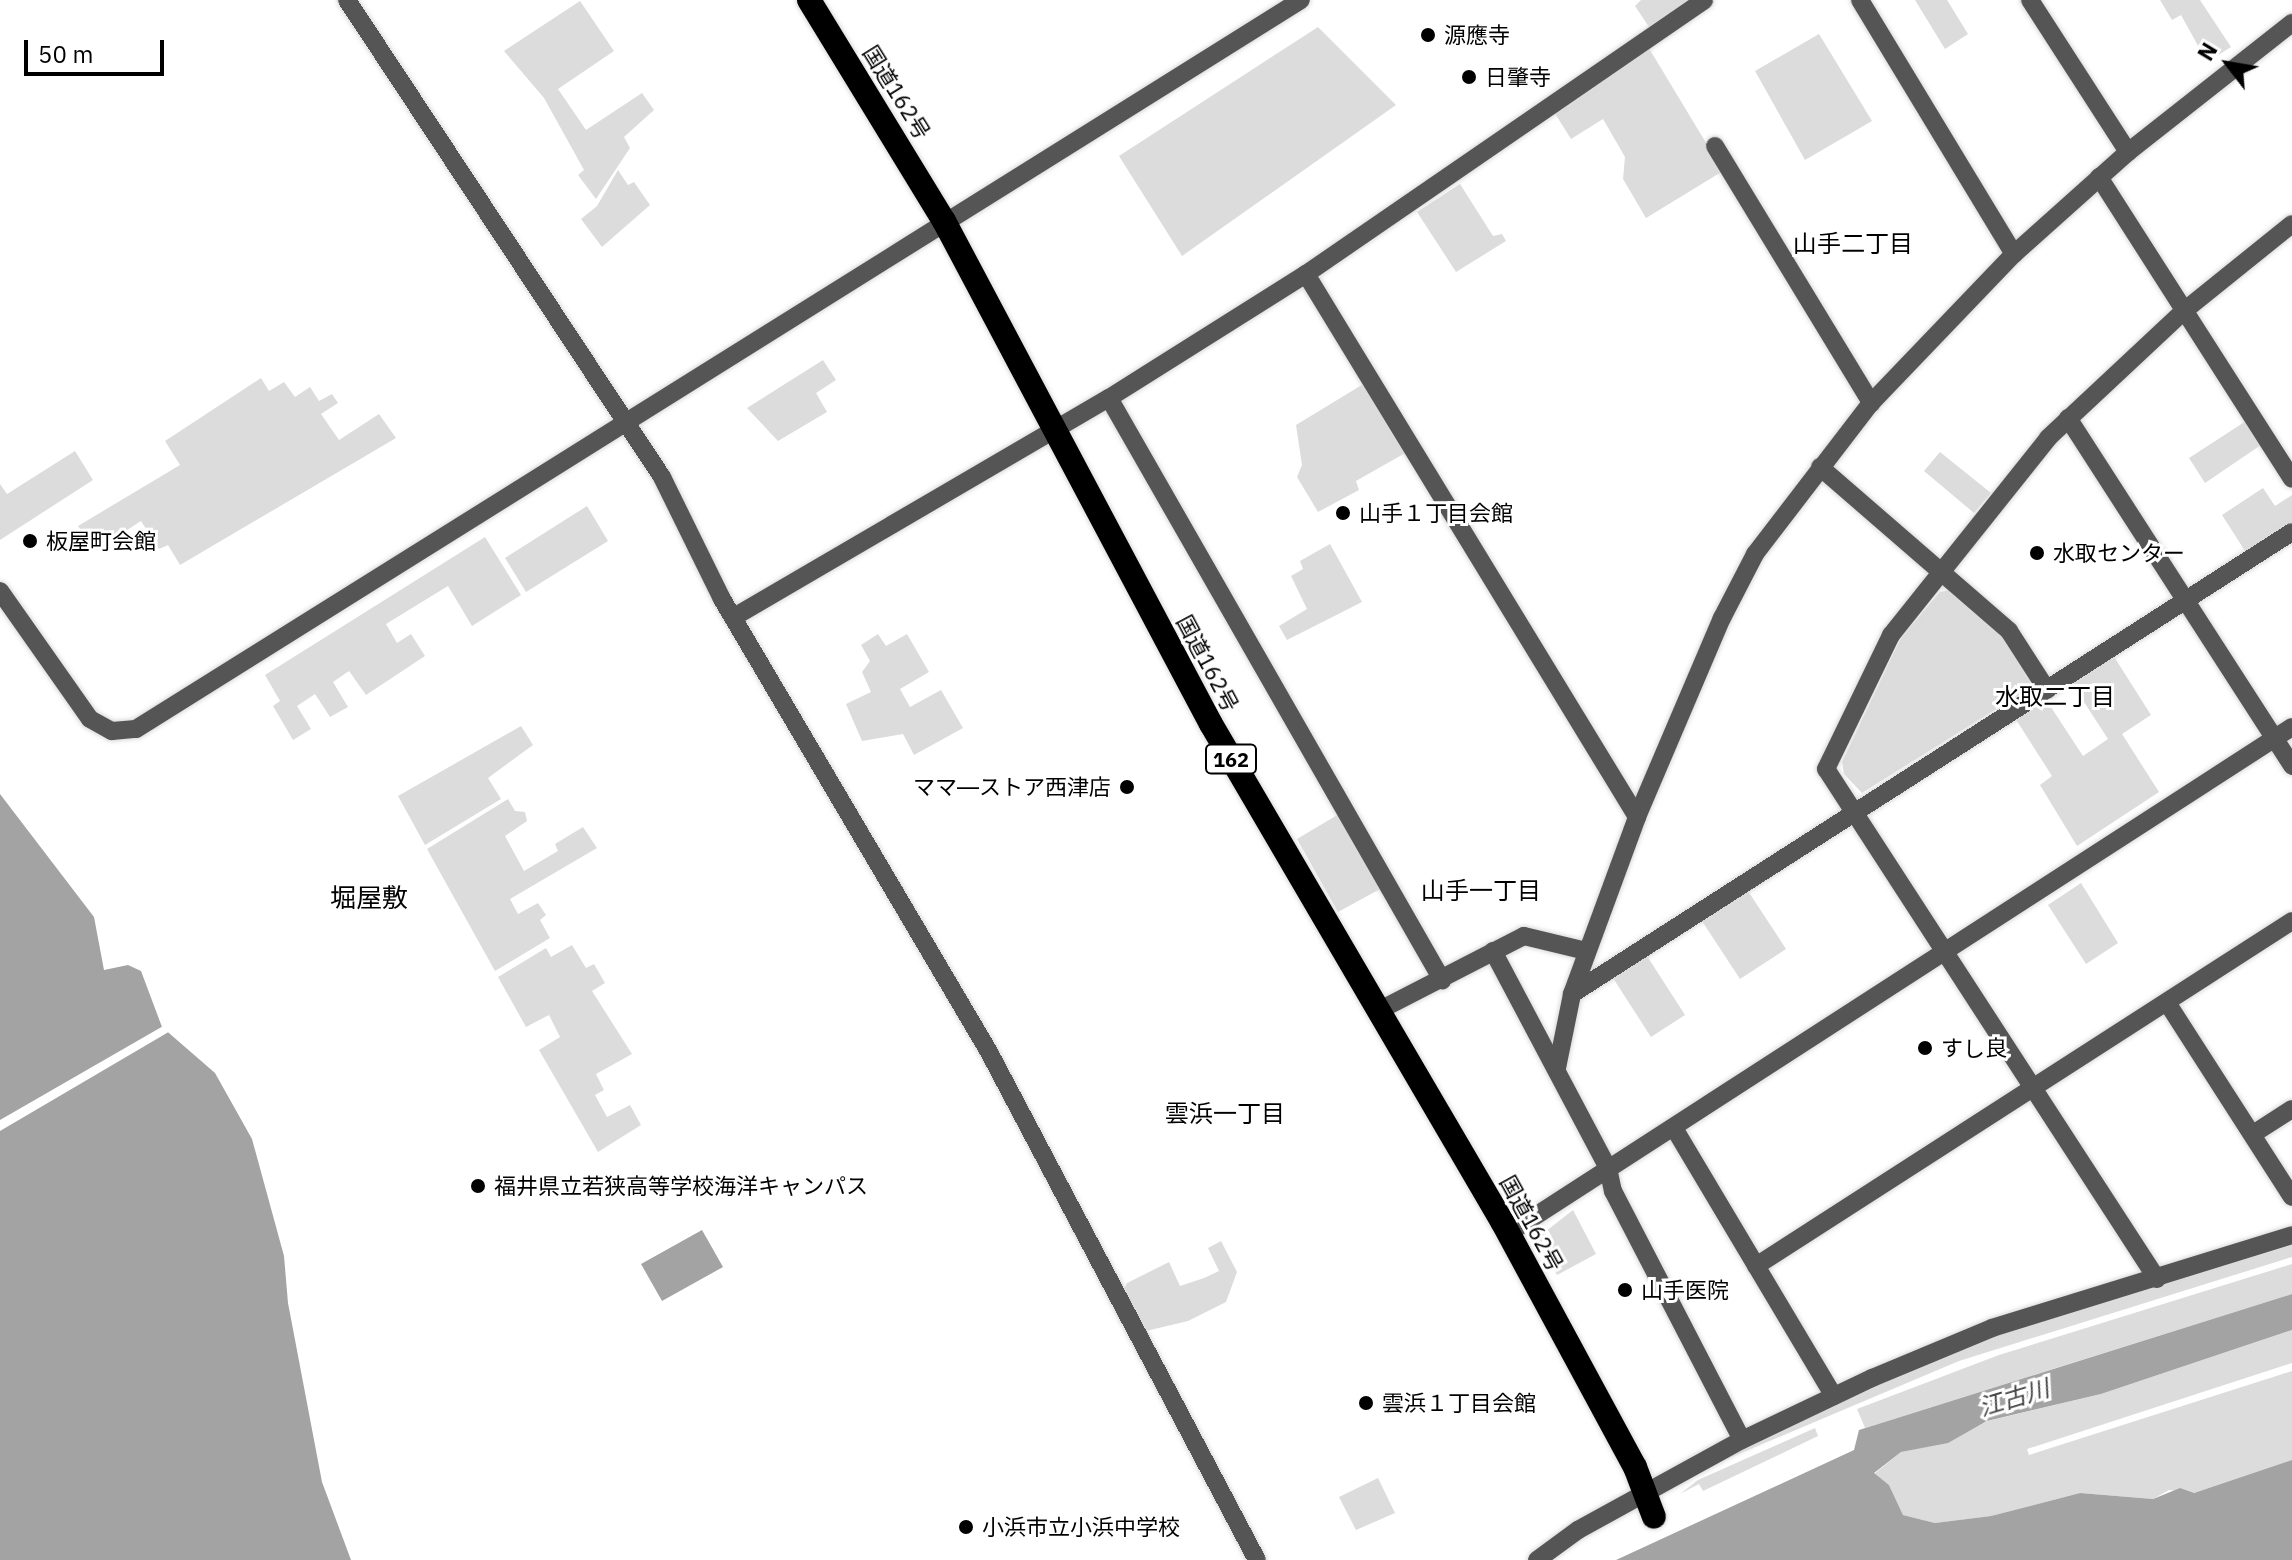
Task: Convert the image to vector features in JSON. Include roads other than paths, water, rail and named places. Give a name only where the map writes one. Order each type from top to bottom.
[{"type":"highway","name":"国道162号","points":[[809,0],[944,221],[1211,724],[1509,1233],[1635,1467],[1649,1506]]},
{"type":"street","points":[[347,0],[627,420],[734,617],[989,1052],[1257,1560]]},
{"type":"street","points":[[0,591],[90,719],[104,729],[130,731],[1301,0]]},
{"type":"street","points":[[734,617],[1109,398],[1306,274],[1704,0]]},
{"type":"street","points":[[1860,0],[2014,254]]},
{"type":"street","points":[[2030,0],[2128,152]]},
{"type":"street","points":[[1557,1068],[1572,994],[1637,817],[1722,618],[1755,554],[1871,403],[2014,254],[2128,152],[2292,23]]},
{"type":"street","points":[[1715,146],[1871,403]]},
{"type":"street","points":[[2099,177],[2292,479]]},
{"type":"street","points":[[2157,1279],[1826,769],[1891,635],[2068,418],[2185,310],[2292,224]]},
{"type":"street","points":[[1306,274],[1637,817]]},
{"type":"street","points":[[1109,398],[1442,980]]},
{"type":"street","points":[[2068,418],[2292,766]]},
{"type":"street","points":[[1820,467],[2009,631],[2047,690]]},
{"type":"street","points":[[1572,994],[2292,532]]},
{"type":"street","points":[[1509,1233],[2292,727]]},
{"type":"street","points":[[1756,1266],[2035,1090],[2292,921]]},
{"type":"street","points":[[1378,1011],[1524,936],[1586,951]]},
{"type":"street","points":[[1493,951],[1608,1168],[1613,1191],[1742,1440]]},
{"type":"street","points":[[2168,1004],[2292,1197]]},
{"type":"street","points":[[2253,1134],[2292,1109]]},
{"type":"street","points":[[1674,1128],[1834,1396]]},
{"type":"street","points":[[1537,1560],[1649,1506],[1742,1440],[1834,1396],[1992,1328],[2292,1235]]},
{"type":"water","points":[[0,794],[94,917],[104,970],[128,965],[141,971],[162,1027],[215,1073],[252,1139],[284,1256],[288,1303],[322,1482],[351,1560],[0,1560]]},
{"type":"water","points":[[702,1230],[723,1267],[662,1301],[641,1264]]},
{"type":"water","name":"江古川","points":[[2292,1294],[2292,1330],[2101,1394],[1987,1421],[1948,1443],[1901,1452],[1874,1473],[1889,1485],[1903,1515],[1935,1523],[1991,1516],[2080,1493],[2153,1499],[2180,1488],[2194,1493],[2292,1460],[2292,1560],[1616,1560],[1854,1450],[1859,1430]]},
{"type":"place","name":"源應寺","points":[[1428,35]]},
{"type":"place","name":"日肇寺","points":[[1469,77]]},
{"type":"place","name":"山手１丁目会館","points":[[1343,513]]},
{"type":"place","name":"板屋町会館","points":[[30,541]]},
{"type":"place","name":"水取センター","points":[[2037,553]]},
{"type":"place","name":"ママ―ストア西津店","points":[[1127,787]]},
{"type":"place","name":"すし良","points":[[1925,1048]]},
{"type":"place","name":"福井県立若狭高等学校海洋キャンパス","points":[[478,1186]]},
{"type":"place","name":"山手医院","points":[[1625,1290]]},
{"type":"place","name":"雲浜１丁目会館","points":[[1366,1403]]},
{"type":"place","name":"小浜市立小浜中学校","points":[[966,1527]]},
{"type":"district","name":"山手二丁目","points":[[1853,244]]},
{"type":"district","name":"水取二丁目","points":[[2055,697]]},
{"type":"district","name":"山手一丁目","points":[[1481,891]]},
{"type":"district","name":"堀屋敷","points":[[369,898]]},
{"type":"district","name":"雲浜一丁目","points":[[1225,1114]]}]
